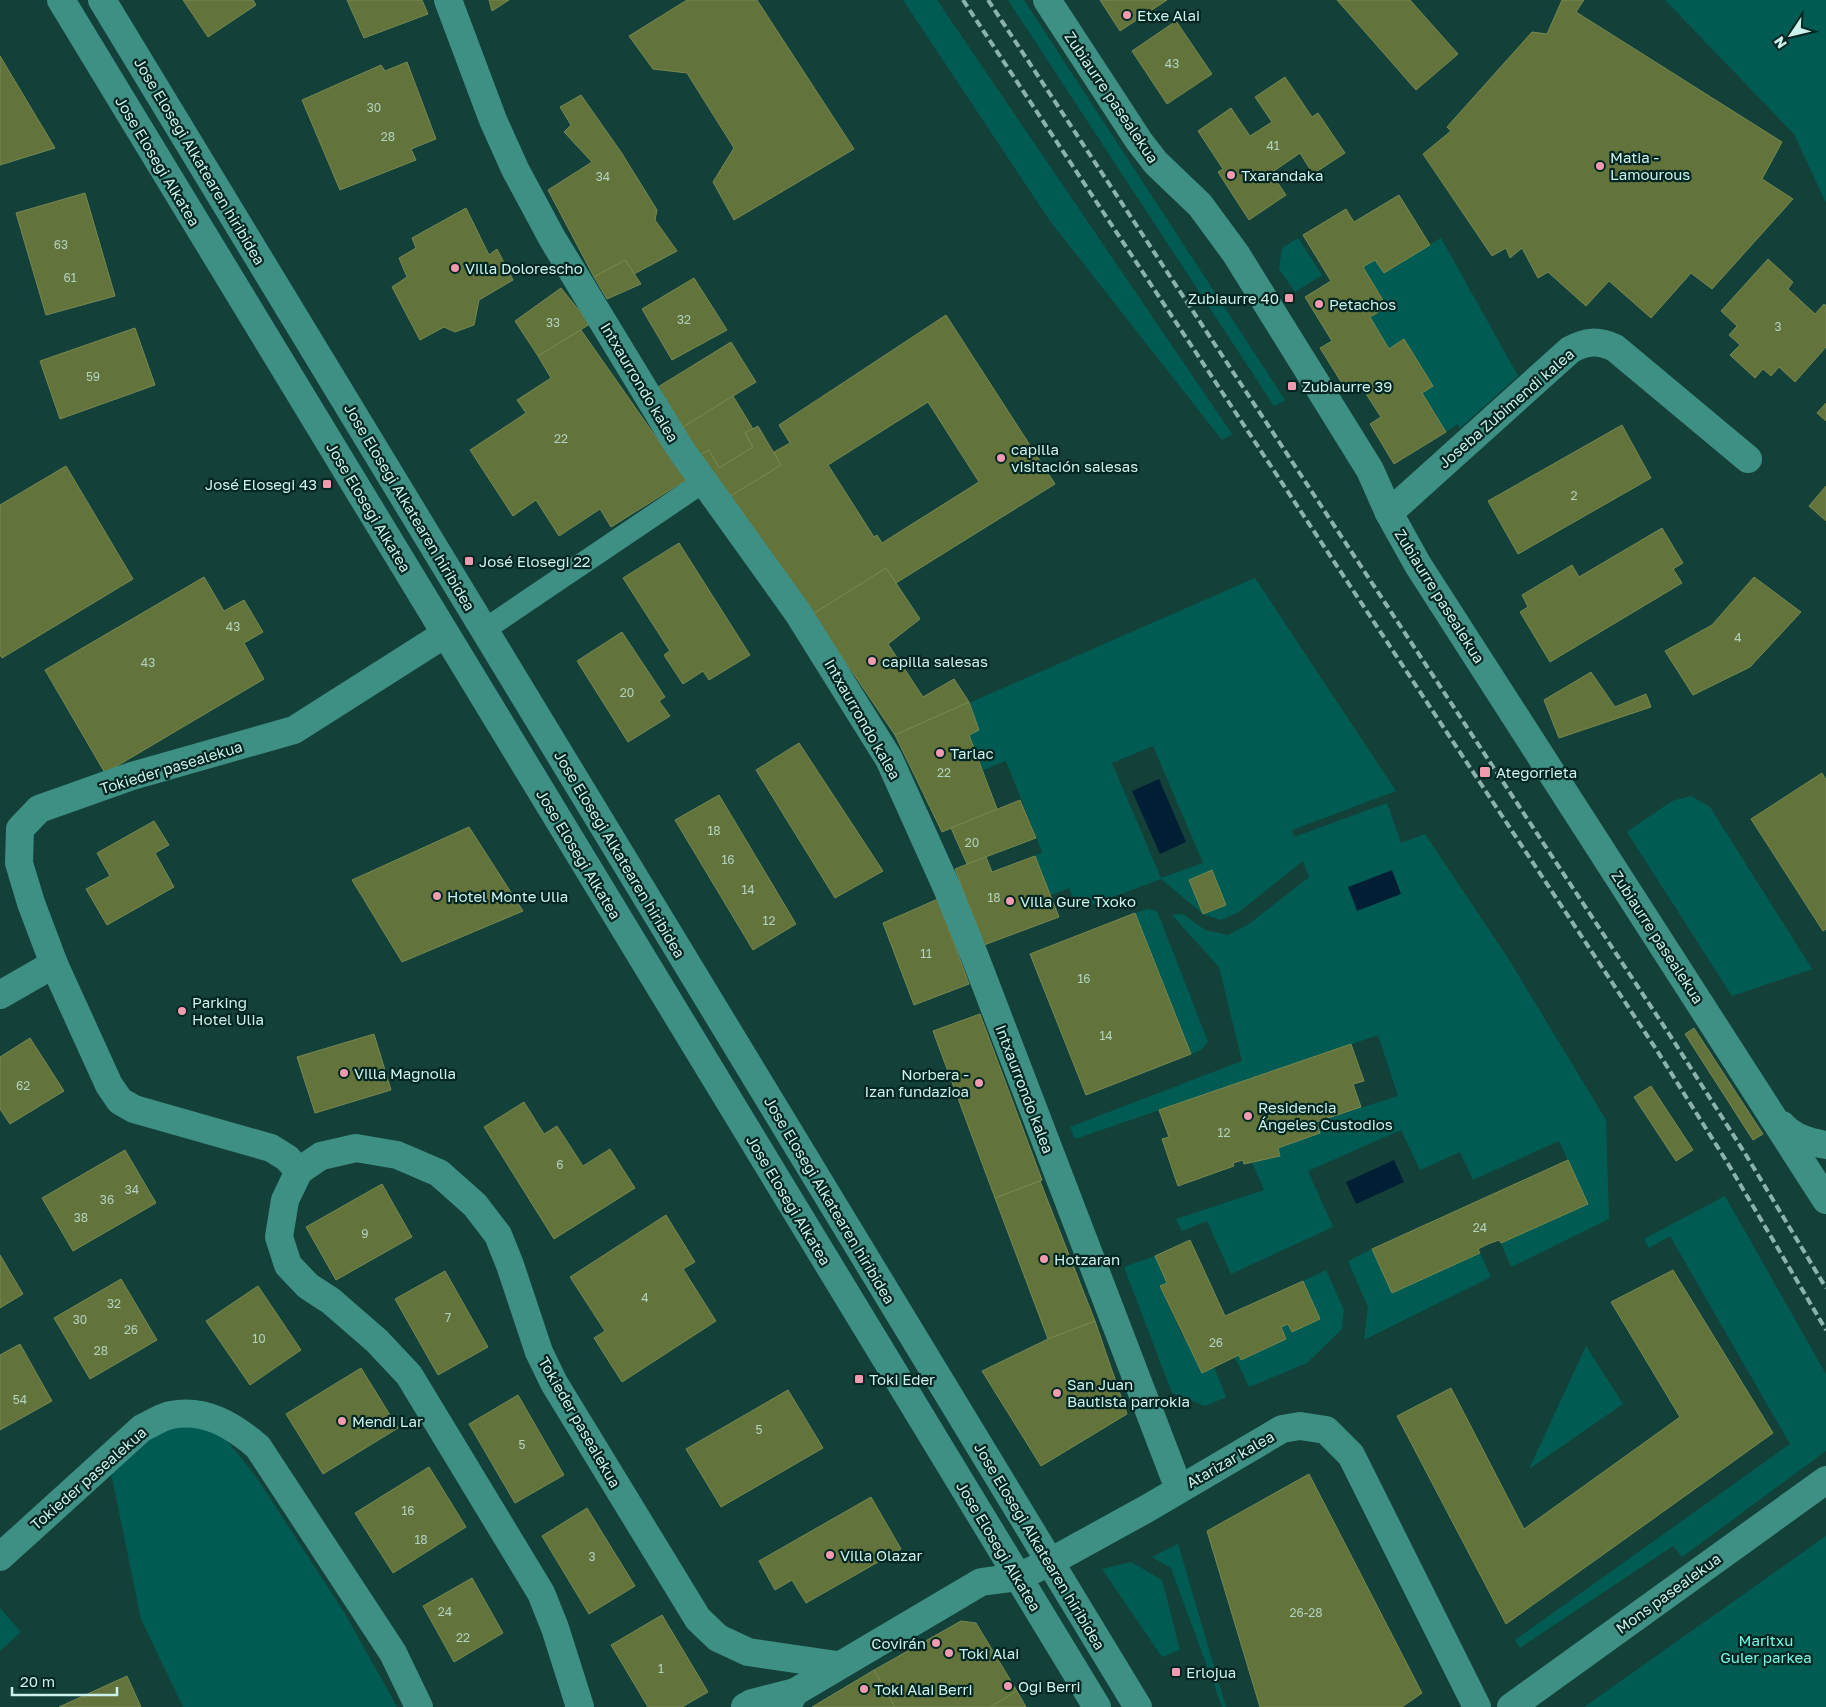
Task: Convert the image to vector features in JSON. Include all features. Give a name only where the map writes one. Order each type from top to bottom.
[{"type":"street","name":"Jose Elosegi Alkatea","points":[[60,0],[1097,1707]]},
{"type":"street","name":"Jose Elosegi Alkatearen hiribidea","points":[[102,0],[1138,1707]]},
{"type":"street","name":"Intxaurrondo kalea","points":[[448,0],[493,120],[547,230],[679,447],[798,613],[889,759],[943,880],[975,958],[1167,1461],[1180,1489]]},
{"type":"street","name":"Zubiaurre pasealekua","points":[[1047,0],[1139,141],[1167,175],[1200,205],[1228,242],[1370,470],[1389,513],[1424,573],[1826,1200]]},
{"type":"street","name":"Joseba Zubimendi kalea","points":[[1389,513],[1570,350],[1592,342],[1604,343],[1615,348],[1748,459]]},
{"type":"street","points":[[484,630],[703,482]]},
{"type":"street","name":"Tokieder pasealekua","points":[[299,1171],[287,1158],[271,1148],[134,1109],[120,1101],[109,1085],[54,964],[31,903],[19,864],[20,829],[38,810],[132,776],[294,730],[445,634]]},
{"type":"street","points":[[0,995],[54,964]]},
{"type":"street","points":[[1775,1119],[1798,1137],[1811,1142],[1826,1144]]},
{"type":"street","name":"Tokieder pasealekua","points":[[580,1707],[555,1628],[541,1593],[409,1375],[377,1341],[330,1301],[308,1286],[288,1265],[279,1237],[285,1200],[299,1171],[321,1156],[356,1148],[397,1155],[439,1173],[475,1205],[498,1235],[539,1352],[554,1383],[698,1619],[718,1638],[748,1652],[837,1665]]},
{"type":"street","name":"Tokieder pasealekua","points":[[0,1557],[142,1428],[170,1415],[190,1413],[215,1419],[236,1428],[258,1447],[393,1653],[419,1707]]},
{"type":"street","name":"Atarizar kalea","points":[[745,1707],[752,1703],[790,1700],[837,1665],[981,1582],[1018,1577],[1050,1562],[1282,1429],[1300,1426],[1326,1430],[1351,1455],[1477,1707]]},
{"type":"street","name":"Mons pasealekua","points":[[1510,1707],[1826,1480]]},
{"type":"green space","points":[[903,0],[937,0],[1232,434],[1222,440],[1050,221]]},
{"type":"green space","points":[[1008,0],[1024,0],[1285,400],[1274,406]]},
{"type":"green space","points":[[1665,0],[1826,0],[1826,203],[1794,134]]},
{"type":"green space","points":[[1298,238],[1322,275],[1295,292],[1279,269],[1282,248]]},
{"type":"green space","points":[[1441,238],[1518,376],[1460,428],[1457,424],[1446,432],[1422,393],[1433,386],[1405,340],[1389,349],[1370,317],[1386,307],[1363,267],[1375,260],[1384,273]]},
{"type":"green space","points":[[1255,578],[1396,791],[1292,830],[1294,837],[1387,803],[1401,843],[1425,834],[1508,958],[1606,1120],[1609,1219],[1511,1267],[1501,1243],[1588,1204],[1559,1141],[1473,1180],[1460,1152],[1420,1170],[1401,1130],[1308,1171],[1333,1227],[1231,1274],[1207,1221],[1182,1231],[1176,1219],[1264,1190],[1252,1162],[1280,1156],[1278,1148],[1316,1122],[1398,1096],[1378,1035],[1075,1139],[1070,1127],[1242,1061],[1219,967],[1172,915],[1183,914],[1205,930],[1228,935],[1249,924],[1309,877],[1303,861],[1239,912],[1221,920],[1203,914],[1161,879],[1078,910],[1069,888],[1051,895],[1035,856],[1042,852],[1006,761],[983,770],[969,735],[969,703]],"holes":[[[1153,746],[1203,863],[1161,878],[1112,763]]]},
{"type":"green space","points":[[1691,796],[1710,807],[1812,969],[1732,996],[1627,832],[1672,801]]},
{"type":"green space","points":[[1148,909],[1157,911],[1208,1042],[1201,1050],[1191,1054],[1135,913]]},
{"type":"green space","points":[[1725,1196],[1826,1374],[1826,1451],[1682,1557],[1673,1546],[1520,1648],[1515,1640],[1790,1444],[1670,1236],[1649,1248],[1644,1239]]},
{"type":"green space","points":[[1372,1249],[1392,1292],[1480,1253],[1491,1277],[1364,1340],[1368,1307],[1348,1261]]},
{"type":"green space","points":[[1155,1256],[1167,1283],[1160,1287],[1184,1339],[1186,1338],[1214,1367],[1226,1397],[1205,1406],[1172,1393],[1124,1267]]},
{"type":"green space","points":[[1326,1270],[1344,1310],[1342,1329],[1307,1363],[1249,1387],[1235,1357],[1239,1355],[1241,1360],[1286,1339],[1281,1327],[1288,1324],[1292,1332],[1320,1319],[1303,1281]]},
{"type":"green space","points":[[1586,1346],[1623,1404],[1529,1469]]},
{"type":"green space","points":[[189,1423],[225,1438],[257,1478],[344,1612],[397,1707],[183,1707],[141,1619],[111,1473],[150,1435]]},
{"type":"green space","name":"Maritxu Guler parkea","points":[[1826,1536],[1826,1707],[1584,1707]]},
{"type":"green space","points":[[1178,1544],[1226,1707],[1222,1707],[1171,1568],[1152,1557]]},
{"type":"green space","points":[[1131,1562],[1162,1580],[1180,1650],[1162,1657],[1102,1569]]},
{"type":"green space","points":[[0,1608],[21,1632],[0,1651]]},
{"type":"water","points":[[1159,779],[1186,842],[1160,854],[1132,791]]},
{"type":"water","points":[[1392,870],[1401,894],[1357,911],[1348,887]]},
{"type":"water","points":[[1394,1160],[1404,1182],[1356,1204],[1346,1182]]},
{"type":"building","points":[[183,0],[253,0],[256,5],[208,37]]},
{"type":"building","points":[[347,0],[422,0],[428,14],[364,38]]},
{"type":"building","points":[[489,0],[509,0],[492,11]]},
{"type":"building","points":[[687,0],[757,0],[854,149],[734,220],[713,182],[734,148],[687,73],[653,69],[629,36]]},
{"type":"building","name":"Etxe Alai","points":[[1100,0],[1167,0],[1120,31]]},
{"type":"building","points":[[1337,0],[1410,0],[1458,54],[1416,90]]},
{"type":"building","name":"Matia - Lamourous","points":[[1562,0],[1584,0],[1576,12],[1782,142],[1762,179],[1793,199],[1712,289],[1691,273],[1651,318],[1609,281],[1586,306],[1548,272],[1538,278],[1522,248],[1510,258],[1506,248],[1492,256],[1423,154],[1451,131],[1447,127],[1532,32],[1547,34]]},
{"type":"building","points":[[1176,21],[1212,74],[1167,104],[1132,51]]},
{"type":"building","points":[[0,56],[55,148],[0,165]]},
{"type":"building","points":[[407,62],[436,139],[411,149],[416,160],[340,190],[302,100],[381,65],[385,71]]},
{"type":"building","points":[[1285,77],[1312,117],[1318,113],[1345,153],[1313,174],[1300,153],[1271,173],[1286,195],[1249,220],[1218,172],[1223,169],[1198,131],[1231,108],[1250,136],[1272,122],[1255,97]]},
{"type":"building","points":[[581,95],[621,152],[657,210],[655,220],[677,251],[634,274],[625,260],[594,277],[548,190],[592,162],[564,132],[571,125],[560,107]]},
{"type":"building","points":[[85,193],[115,296],[46,315],[16,213]]},
{"type":"building","points":[[1399,195],[1430,245],[1384,273],[1375,260],[1363,267],[1387,307],[1370,317],[1389,349],[1404,339],[1433,386],[1422,393],[1446,432],[1394,464],[1370,424],[1381,417],[1357,380],[1345,388],[1320,348],[1332,341],[1305,297],[1331,281],[1303,235],[1346,209],[1354,222]]},
{"type":"building","name":"Villa Dolorescho","points":[[466,208],[489,255],[497,249],[513,280],[479,300],[474,325],[455,332],[444,327],[420,340],[392,287],[407,277],[399,258],[416,248],[412,238]]},
{"type":"building","points":[[1768,259],[1793,282],[1788,289],[1815,314],[1824,304],[1826,306],[1826,347],[1795,382],[1779,367],[1771,376],[1763,369],[1755,378],[1730,355],[1740,345],[1729,335],[1737,326],[1721,311]]},
{"type":"building","points":[[625,260],[641,284],[607,299],[594,277]]},
{"type":"building","points":[[694,278],[727,330],[672,360],[642,309]]},
{"type":"building","points":[[561,288],[590,324],[538,356],[515,321]]},
{"type":"building","name":"capilla visitación salesas","points":[[946,315],[1055,484],[896,583],[886,568],[813,614],[727,498],[781,465],[774,452],[790,443],[779,425]],"holes":[[[928,402],[979,482],[882,543],[877,535],[874,537],[828,465]]]},
{"type":"building","points":[[135,328],[155,385],[60,419],[40,361]]},
{"type":"building","points":[[581,330],[686,480],[611,527],[600,509],[559,536],[536,500],[513,516],[470,450],[526,413],[517,400],[551,378],[538,356]]},
{"type":"building","points":[[731,342],[756,382],[683,427],[658,387]]},
{"type":"building","points":[[733,396],[753,429],[745,433],[753,447],[719,468],[709,450],[700,455],[683,427]]},
{"type":"building","points":[[1826,403],[1826,421],[1817,413]]},
{"type":"building","points":[[1622,425],[1651,478],[1518,554],[1488,501]]},
{"type":"building","points":[[758,426],[781,465],[727,498],[700,455],[709,450],[719,468],[753,447],[745,433]]},
{"type":"building","points":[[66,466],[133,579],[2,658],[0,655],[0,505]]},
{"type":"building","points":[[1826,486],[1826,521],[1809,506]]},
{"type":"building","points":[[1662,528],[1683,563],[1673,569],[1682,583],[1550,662],[1520,612],[1528,607],[1522,595],[1572,565],[1579,577]]},
{"type":"building","points":[[679,543],[750,655],[709,680],[703,671],[683,684],[664,655],[670,651],[623,578]]},
{"type":"building","name":"capilla salesas","points":[[886,568],[920,619],[888,644],[923,697],[954,679],[969,702],[895,735],[813,614]]},
{"type":"building","points":[[204,577],[224,611],[244,600],[263,632],[244,643],[264,679],[105,773],[45,670]]},
{"type":"building","points":[[1754,577],[1801,612],[1750,667],[1693,695],[1665,651],[1712,625]]},
{"type":"building","points":[[622,632],[665,697],[659,701],[670,716],[628,742],[577,661]]},
{"type":"building","points":[[1591,672],[1615,707],[1646,694],[1651,707],[1559,738],[1544,700]]},
{"type":"building","name":"Tarlac","points":[[969,702],[979,730],[969,735],[997,809],[942,832],[895,735]]},
{"type":"building","points":[[799,743],[883,871],[835,898],[756,770]]},
{"type":"building","points":[[1822,773],[1826,780],[1826,929],[1823,931],[1751,819]]},
{"type":"building","points":[[719,795],[796,924],[753,950],[675,820]]},
{"type":"building","points":[[1020,800],[1036,838],[967,864],[951,828]]},
{"type":"building","points":[[154,821],[169,845],[155,853],[174,887],[107,925],[86,889],[110,876],[97,853]]},
{"type":"building","name":"Hotel Monte Ulia","points":[[469,827],[523,911],[402,962],[352,880]]},
{"type":"building","name":"Villa Gure Txoko","points":[[1035,856],[1059,917],[984,945],[955,869],[986,857],[992,872]]},
{"type":"building","points":[[1212,870],[1226,905],[1203,914],[1189,880]]},
{"type":"building","points":[[938,899],[969,984],[914,1005],[883,923]]},
{"type":"building","points":[[1135,913],[1191,1054],[1086,1095],[1030,954]]},
{"type":"building","points":[[980,1014],[1042,1180],[995,1198],[933,1031]]},
{"type":"building","points":[[1694,1028],[1763,1134],[1753,1140],[1685,1034]]},
{"type":"building","name":"Villa Magnolia","points":[[374,1034],[391,1090],[315,1113],[297,1057]]},
{"type":"building","points":[[30,1038],[64,1091],[10,1124],[0,1109],[0,1057]]},
{"type":"building","name":"Residencia Ángeles Custodios","points":[[1351,1044],[1364,1081],[1353,1084],[1361,1107],[1316,1122],[1320,1133],[1278,1148],[1280,1156],[1244,1164],[1243,1160],[1233,1163],[1234,1166],[1178,1186],[1162,1139],[1169,1137],[1159,1110]]},
{"type":"building","points":[[1651,1086],[1693,1150],[1676,1161],[1634,1097]]},
{"type":"building","points":[[524,1102],[544,1134],[557,1126],[583,1166],[610,1149],[635,1188],[554,1239],[484,1127]]},
{"type":"building","points":[[125,1150],[156,1203],[73,1251],[42,1198]]},
{"type":"building","points":[[1568,1160],[1588,1204],[1501,1243],[1499,1240],[1488,1244],[1478,1249],[1480,1253],[1392,1293],[1372,1249]]},
{"type":"building","name":"Hotzaran","points":[[1040,1181],[1095,1321],[1048,1339],[995,1198]]},
{"type":"building","points":[[382,1184],[412,1237],[336,1280],[306,1227]]},
{"type":"building","points":[[666,1215],[695,1262],[683,1269],[716,1321],[622,1382],[594,1338],[605,1331],[570,1277]]},
{"type":"building","points":[[1190,1240],[1225,1316],[1303,1281],[1320,1319],[1292,1332],[1288,1324],[1281,1327],[1286,1339],[1241,1360],[1239,1355],[1202,1373],[1160,1286],[1167,1283],[1155,1256]]},
{"type":"building","points":[[0,1255],[23,1294],[0,1308]]},
{"type":"building","points":[[1673,1270],[1773,1433],[1506,1624],[1397,1416],[1451,1388],[1524,1529],[1680,1417],[1611,1302]]},
{"type":"building","points":[[445,1271],[488,1347],[438,1375],[395,1299]]},
{"type":"building","points":[[121,1279],[157,1340],[90,1379],[54,1318]]},
{"type":"building","points":[[258,1286],[301,1350],[250,1385],[206,1321]]},
{"type":"building","name":"San Juan Bautista parrokia","points":[[1095,1321],[1127,1414],[1041,1466],[982,1371],[1048,1339]]},
{"type":"building","points":[[20,1344],[52,1401],[0,1430],[0,1355]]},
{"type":"building","name":"Mendi Lar","points":[[361,1368],[398,1428],[323,1474],[286,1414]]},
{"type":"building","points":[[788,1390],[823,1448],[721,1507],[686,1449]]},
{"type":"building","points":[[518,1395],[564,1475],[515,1503],[469,1424]]},
{"type":"building","points":[[429,1467],[466,1527],[393,1573],[355,1513]]},
{"type":"building","points":[[1309,1474],[1422,1693],[1402,1707],[1260,1707],[1207,1531]]},
{"type":"building","name":"Villa Olazar","points":[[871,1497],[901,1549],[806,1603],[792,1580],[775,1590],[759,1561]]},
{"type":"building","points":[[587,1508],[635,1586],[589,1614],[542,1536]]},
{"type":"building","points":[[472,1578],[503,1633],[454,1662],[423,1606]]},
{"type":"building","points":[[662,1615],[708,1692],[682,1707],[648,1707],[611,1645]]},
{"type":"building","name":"Toki Alai","points":[[961,1621],[976,1623],[1017,1691],[990,1707],[895,1707],[874,1670]]},
{"type":"building","name":"Toki Alai Berri","points":[[874,1670],[895,1707],[812,1707]]},
{"type":"building","points":[[127,1676],[141,1707],[59,1707]]},
{"type":"building","points":[[1017,1691],[1026,1707],[990,1707]]},
{"type":"railway","points":[[963,0],[1656,1049],[1727,1162],[1826,1330]]},
{"type":"railway","points":[[988,0],[1673,1040],[1746,1155],[1826,1288]]},
{"type":"place","name":"Etxe Alai","points":[[1127,15]]},
{"type":"place","name":"Matia - Lamourous","points":[[1600,166]]},
{"type":"place","name":"Txarandaka","points":[[1231,175]]},
{"type":"place","name":"Villa Dolorescho","points":[[455,268]]},
{"type":"place","name":"Zubiaurre 40","points":[[1289,298]]},
{"type":"place","name":"Petachos","points":[[1319,304]]},
{"type":"place","name":"Zubiaurre 39","points":[[1292,386]]},
{"type":"place","name":"capilla visitación salesas","points":[[1001,458]]},
{"type":"place","name":"José Elosegi 43","points":[[327,484]]},
{"type":"place","name":"José Elosegi 22","points":[[469,561]]},
{"type":"place","name":"capilla salesas","points":[[872,661]]},
{"type":"place","name":"Tarlac","points":[[940,753]]},
{"type":"place","name":"Ategorrieta","points":[[1485,772]]},
{"type":"place","name":"Hotel Monte Ulia","points":[[437,896]]},
{"type":"place","name":"Villa Gure Txoko","points":[[1010,901]]},
{"type":"place","name":"Parking Hotel Ulia","points":[[182,1011]]},
{"type":"place","name":"Villa Magnolia","points":[[344,1073]]},
{"type":"place","name":"Norbera - Izan fundazioa","points":[[979,1083]]},
{"type":"place","name":"Residencia Ángeles Custodios","points":[[1248,1116]]},
{"type":"place","name":"Hotzaran","points":[[1044,1259]]},
{"type":"place","name":"Toki Eder","points":[[859,1379]]},
{"type":"place","name":"San Juan Bautista parrokia","points":[[1057,1393]]},
{"type":"place","name":"Mendi Lar","points":[[342,1421]]},
{"type":"place","name":"Villa Olazar","points":[[830,1555]]},
{"type":"place","name":"Covirán","points":[[936,1643]]},
{"type":"place","name":"Toki Alai","points":[[949,1653]]},
{"type":"place","name":"Erlojua","points":[[1176,1672]]},
{"type":"place","name":"Ogi Berri","points":[[1008,1686]]},
{"type":"place","name":"Toki Alai Berri","points":[[864,1689]]}]
